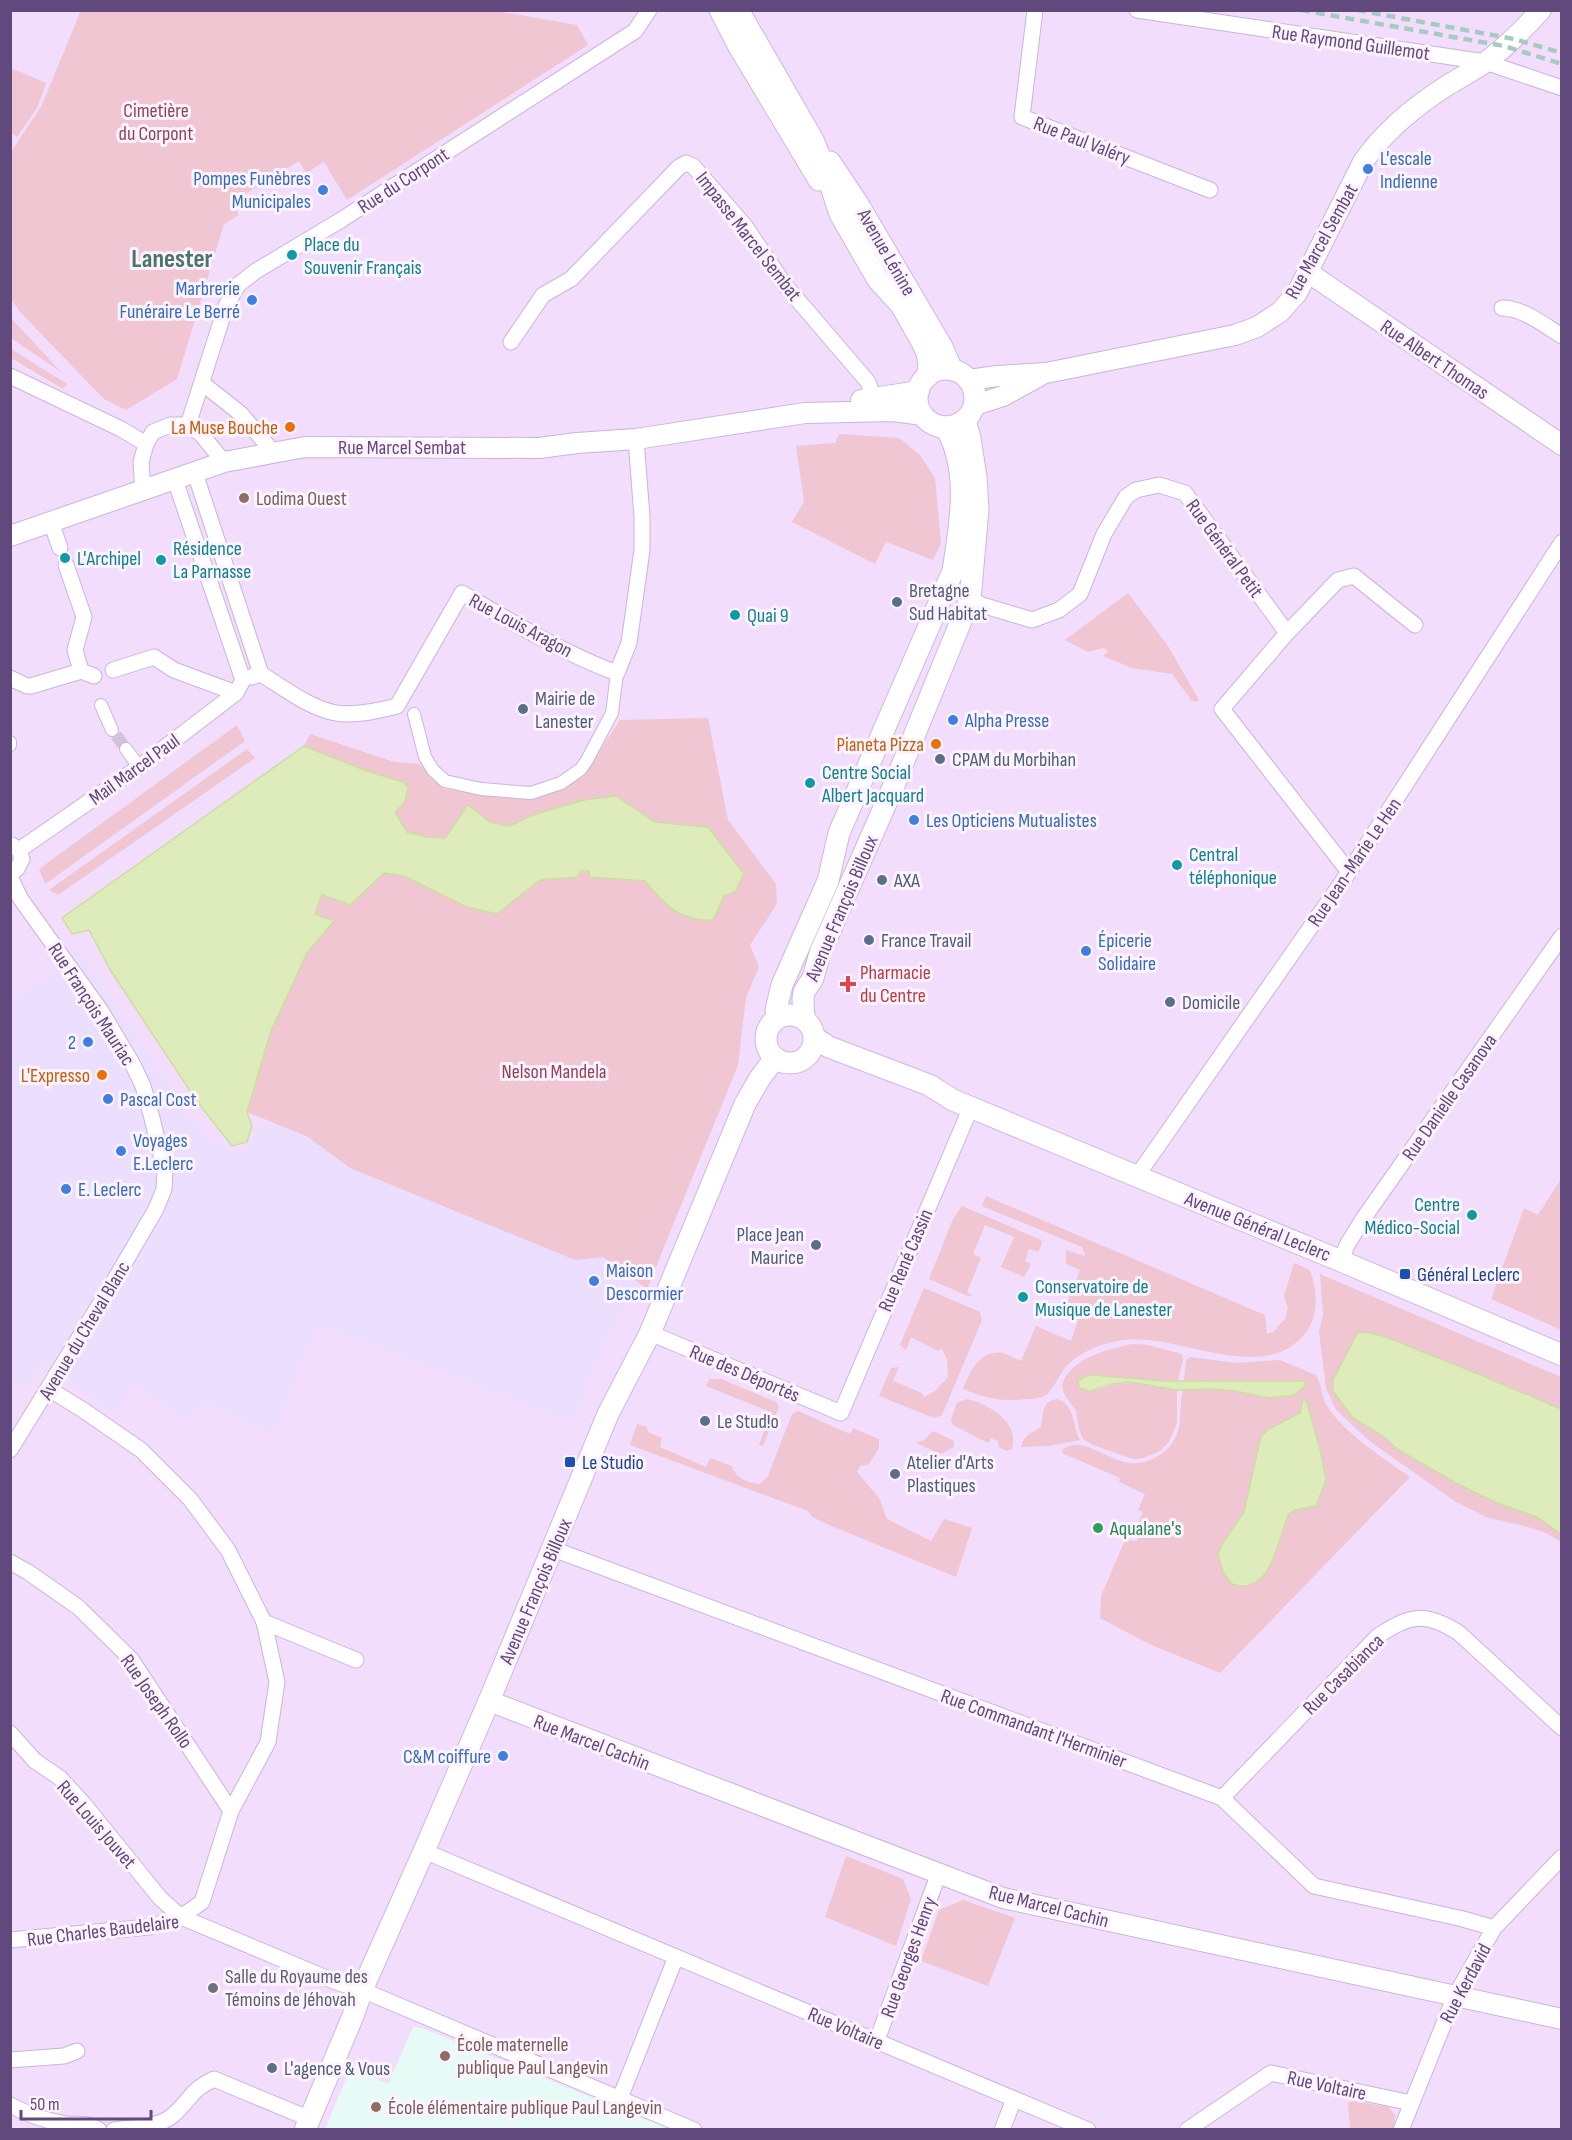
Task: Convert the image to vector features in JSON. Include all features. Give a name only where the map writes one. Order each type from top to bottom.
[{"type":"main road","points":[[720,10],[799,149],[840,214]]},
{"type":"main road","name":"Avenue Lénine","points":[[738,10],[813,140],[837,171],[858,204],[942,346],[946,362],[960,375]]},
{"type":"main road","name":"Avenue Lénine","points":[[813,140],[840,214],[878,279],[901,305],[927,353],[929,366],[923,384]]},
{"type":"main road","points":[[935,372],[960,375],[975,396],[970,413],[952,427],[929,421],[919,408],[923,384],[935,372]]},
{"type":"main road","name":"Avenue François Billoux","points":[[804,1019],[804,992],[813,978],[820,953],[894,785],[970,599],[978,510],[970,438],[970,413]]},
{"type":"main road","name":"Avenue François Billoux","points":[[308,2124],[362,1990],[489,1701],[608,1414],[650,1333],[745,1104],[775,1058],[767,1045],[766,1038],[771,1024],[777,1018],[776,1010],[782,985],[828,881],[839,833],[953,571],[962,486],[953,442],[945,427]]},
{"type":"main road","points":[[953,571],[970,599]]},
{"type":"main road","points":[[775,1058],[782,1062],[793,1063],[803,1059],[812,1046],[813,1030],[804,1019],[790,1014],[777,1018]]},
{"type":"main road","name":"Avenue Général Leclerc","points":[[812,1046],[925,1097],[962,1103],[1562,1355]]},
{"type":"street","name":"Rue du Corpont","points":[[188,425],[226,306],[238,285],[256,271],[351,214],[635,31],[649,10]]},
{"type":"street","name":"Rue Paul Valéry","points":[[1035,10],[1022,117],[1210,190]]},
{"type":"street","name":"Rue Raymond Guillemot","points":[[1137,10],[1485,62],[1562,88]]},
{"type":"street","name":"Rue Marcel Sembat","points":[[960,375],[997,376],[1046,373],[1235,335],[1257,327],[1280,312],[1297,293],[1363,162],[1376,143],[1391,127],[1445,87],[1485,62],[1514,39],[1540,10]]},
{"type":"street","name":"Impasse Marcel Sembat","points":[[511,342],[543,295],[571,279],[679,167],[686,163],[693,166],[745,225],[786,285],[868,382],[874,399]]},
{"type":"street","name":"Rue Albert Thomas","points":[[1308,273],[1562,445]]},
{"type":"street","points":[[1503,308],[1512,308],[1562,336]]},
{"type":"street","name":"Rue Marcel Sembat","points":[[970,413],[1046,373]]},
{"type":"street","points":[[10,376],[122,429],[146,444]]},
{"type":"street","points":[[202,383],[241,414],[273,452]]},
{"type":"street","name":"Rue Marcel Sembat","points":[[10,536],[224,462],[273,452],[304,447],[539,448],[636,439],[806,413],[850,402],[874,399],[923,384]]},
{"type":"street","name":"Rue Marcel Sembat","points":[[806,413],[885,411],[923,415]]},
{"type":"street","points":[[143,491],[141,462],[146,444],[153,432],[170,425],[188,425],[201,434],[224,462]]},
{"type":"street","points":[[414,714],[425,757],[433,770],[445,781],[481,789],[531,793],[561,783],[581,769],[612,713],[617,673],[628,644],[642,550],[636,439]]},
{"type":"street","points":[[195,473],[261,674]]},
{"type":"street","points":[[175,480],[239,687]]},
{"type":"street","name":"Rue Général Petit","points":[[970,599],[982,605],[1032,620],[1059,610],[1080,594],[1104,534],[1126,497],[1136,490],[1159,485],[1185,493],[1287,633]]},
{"type":"street","points":[[51,522],[60,548]]},
{"type":"street","name":"Rue Jean-Marie Le Hen","points":[[1137,1176],[1349,872],[1562,543]]},
{"type":"street","points":[[10,678],[27,686],[87,673],[75,650],[84,616],[66,565]]},
{"type":"street","points":[[1349,872],[1222,709],[1287,633],[1338,580],[1354,576],[1415,625]]},
{"type":"street","name":"Rue Louis Aragon","points":[[261,674],[309,703],[337,713],[374,712],[397,706],[462,593],[497,614],[617,673]]},
{"type":"street","points":[[113,670],[154,657],[174,670],[239,687]]},
{"type":"street","name":"Mail Marcel Paul","points":[[15,848],[139,767],[239,687],[261,674]]},
{"type":"street","points":[[100,705],[112,730]]},
{"type":"street","points":[[126,749],[139,767]]},
{"type":"street","points":[[10,874],[21,863],[15,848]]},
{"type":"street","name":"Rue François Mauriac","points":[[10,874],[20,898],[101,1011],[143,1086],[165,1171],[164,1189],[156,1209]]},
{"type":"street","name":"Rue Danielle Casanova","points":[[1341,1261],[1347,1245],[1363,1220],[1562,936]]},
{"type":"street","name":"Rue René Cassin","points":[[840,1413],[962,1103]]},
{"type":"street","name":"Avenue du Cheval Blanc","points":[[10,1450],[156,1209]]},
{"type":"street","name":"Rue des Déportés","points":[[650,1333],[840,1413]]},
{"type":"street","points":[[49,1389],[141,1450],[190,1499],[228,1550],[264,1622],[277,1682],[268,1742],[231,1811],[202,1902],[181,1917]]},
{"type":"street","name":"Rue Commandant l'Herminier","points":[[553,1549],[1222,1798],[1314,1886],[1494,1928]]},
{"type":"street","name":"Rue Joseph Rollo","points":[[10,1562],[78,1607],[131,1659],[231,1811]]},
{"type":"street","name":"Rue Casabianca","points":[[1222,1798],[1378,1636],[1396,1624],[1413,1618],[1427,1618],[1442,1622],[1459,1633],[1562,1728]]},
{"type":"street","points":[[264,1622],[356,1660]]},
{"type":"street","name":"Rue Marcel Cachin","points":[[489,1701],[1003,1898],[1428,1988],[1562,2019]]},
{"type":"street","name":"Rue Louis Jouvet","points":[[10,1732],[35,1761],[60,1778],[160,1898],[181,1917]]},
{"type":"street","name":"Rue Voltaire","points":[[424,1851],[1088,2130]]},
{"type":"street","name":"Rue Kerdavid","points":[[1401,2130],[1455,1996],[1494,1928],[1562,1857]]},
{"type":"street","name":"Rue Georges Henry","points":[[877,2040],[939,1873]]},
{"type":"street","name":"Rue Charles Baudelaire","points":[[10,1940],[148,1927],[181,1917],[336,1982],[362,1990],[694,2130]]},
{"type":"street","points":[[620,2098],[676,1957]]},
{"type":"street","points":[[10,2060],[64,2056],[77,2051]]},
{"type":"street","name":"Rue Voltaire","points":[[1187,2130],[1271,2073],[1411,2103]]},
{"type":"street","points":[[114,2130],[158,2124],[172,2116],[199,2086],[214,2079],[308,2124]]},
{"type":"street","points":[[1002,2130],[1014,2099]]},
{"type":"street","points":[[10,2105],[36,2118],[94,2127]]},
{"type":"shaded area","points":[[11,11],[1561,11],[1561,2129],[11,2129]]},
{"type":"shaded area","points":[[304,746],[364,770],[403,782],[408,787],[405,802],[395,812],[407,832],[427,837],[445,838],[468,805],[490,822],[510,826],[533,815],[584,800],[616,796],[655,822],[708,827],[744,874],[735,892],[724,896],[713,920],[701,920],[682,915],[666,904],[645,881],[590,877],[589,871],[581,871],[577,877],[540,880],[497,914],[467,907],[404,876],[384,873],[350,905],[322,895],[315,914],[334,921],[307,953],[271,1031],[247,1112],[252,1126],[247,1142],[232,1146],[196,1100],[111,971],[89,930],[72,934],[62,918]]},
{"type":"shaded area","points":[[79,949],[197,1129],[238,1156],[267,1121],[557,1253],[575,1260],[603,1257],[644,1279],[608,1334],[574,1422],[318,1324],[273,1433],[206,1401],[189,1421],[135,1384],[114,1414],[43,1360],[27,1389],[11,1380],[10,997],[15,1002]]},
{"type":"shaded area","points":[[1358,1332],[1390,1338],[1561,1409],[1561,1534],[1537,1517],[1497,1503],[1456,1483],[1397,1449],[1383,1436],[1353,1418],[1333,1391],[1333,1380]]},
{"type":"shaded area","points":[[1093,1375],[1164,1381],[1304,1381],[1306,1385],[1294,1395],[1269,1398],[1235,1391],[1177,1390],[1129,1382],[1112,1384],[1090,1391],[1079,1388],[1078,1381]]},
{"type":"shaded area","points":[[1303,1400],[1306,1400],[1326,1480],[1316,1506],[1295,1510],[1289,1514],[1277,1550],[1265,1574],[1256,1582],[1245,1586],[1232,1584],[1223,1572],[1218,1554],[1244,1512],[1261,1436],[1269,1429],[1300,1413]]},
{"type":"shaded area","name":"École maternelle publique Paul Langevin","points":[[413,2027],[422,2028],[669,2129],[325,2129],[351,2067],[388,2084]]},
{"type":"green space","name":"Cimetière du Corpont","points":[[81,10],[490,10],[577,25],[588,45],[347,200],[324,162],[306,173],[299,161],[232,202],[239,215],[224,224],[177,379],[126,410],[104,399],[20,312],[11,299],[11,152],[42,105]]},
{"type":"green space","points":[[13,69],[46,83],[38,106],[17,137],[10,132],[10,71]]},
{"type":"green space","points":[[11,318],[61,372],[11,338]]},
{"type":"green space","points":[[11,349],[67,384],[63,389],[11,358]]},
{"type":"green space","points":[[839,434],[899,438],[920,455],[935,478],[941,544],[933,560],[886,542],[875,564],[792,522],[804,502],[796,446],[835,443]]},
{"type":"green space","points":[[1128,593],[1168,646],[1199,700],[1196,702],[1192,701],[1172,674],[1132,668],[1103,656],[1108,652],[1104,648],[1088,652],[1065,640]]},
{"type":"green space","name":"Nelson Mandela","points":[[708,718],[728,820],[776,884],[777,904],[750,945],[759,967],[746,997],[738,1065],[647,1289],[603,1257],[575,1260],[350,1168],[308,1137],[247,1112],[271,1031],[307,953],[334,922],[314,914],[322,895],[350,905],[384,873],[404,876],[467,907],[497,914],[540,880],[589,871],[590,877],[645,881],[664,903],[713,920],[724,896],[708,827],[655,822],[616,796],[584,800],[533,815],[510,826],[490,822],[468,805],[445,838],[427,837],[407,832],[395,812],[404,782],[364,770],[304,746],[310,734],[394,762],[419,764],[444,789],[507,798],[533,798],[587,770],[620,720]]},
{"type":"green space","points":[[237,725],[245,741],[45,884],[39,869]]},
{"type":"green space","points":[[247,749],[255,758],[58,895],[49,890]]},
{"type":"green space","points":[[1561,1179],[1561,1330],[1491,1299],[1524,1208],[1538,1215]]},
{"type":"green space","points":[[986,1196],[1265,1315],[1267,1334],[1273,1332],[1285,1319],[1288,1308],[1284,1296],[1294,1263],[1310,1270],[1312,1277],[1316,1300],[1311,1324],[1289,1348],[1267,1356],[1243,1357],[1139,1339],[1117,1341],[1095,1347],[1076,1358],[1063,1371],[1050,1391],[1039,1398],[1001,1400],[963,1389],[973,1369],[982,1358],[995,1353],[1003,1353],[1021,1361],[1036,1326],[1071,1341],[1078,1320],[1063,1313],[1080,1270],[1066,1264],[1066,1250],[1085,1256],[1082,1247],[982,1206]]},
{"type":"green space","points":[[962,1206],[1041,1240],[1038,1252],[1029,1249],[1025,1261],[1031,1264],[1024,1277],[1001,1267],[1014,1237],[985,1225],[973,1254],[981,1258],[967,1292],[972,1295],[968,1296],[929,1279],[953,1219]]},
{"type":"green space","points":[[1320,1274],[1561,1377],[1561,1409],[1390,1338],[1374,1333],[1358,1332],[1333,1391],[1353,1418],[1383,1436],[1397,1449],[1456,1483],[1497,1503],[1537,1517],[1561,1534],[1561,1542],[1546,1533],[1528,1527],[1489,1518],[1456,1502],[1372,1443],[1336,1410],[1326,1388],[1319,1332],[1323,1315]]},
{"type":"green space","points":[[924,1288],[980,1312],[982,1320],[942,1415],[934,1418],[879,1396],[891,1368],[899,1367],[893,1381],[922,1393],[924,1397],[935,1391],[948,1377],[947,1359],[942,1349],[938,1351],[911,1337],[906,1350],[900,1345]]},
{"type":"green space","points":[[1132,1344],[1148,1345],[1182,1354],[1178,1380],[1101,1376],[1081,1378],[1098,1390],[1128,1383],[1177,1390],[1177,1423],[1169,1442],[1160,1451],[1143,1458],[1133,1459],[1093,1445],[1083,1439],[1076,1411],[1064,1394],[1062,1384],[1067,1375],[1082,1361],[1101,1352]]},
{"type":"green space","points":[[1190,1357],[1236,1363],[1280,1360],[1316,1375],[1327,1406],[1344,1426],[1365,1445],[1410,1477],[1220,1673],[1149,1644],[1100,1618],[1101,1596],[1125,1540],[1137,1541],[1143,1527],[1138,1524],[1143,1512],[1138,1510],[1145,1494],[1119,1482],[1120,1478],[1062,1453],[1063,1449],[1074,1445],[1084,1446],[1118,1460],[1131,1463],[1144,1462],[1165,1452],[1175,1439],[1179,1426],[1183,1390],[1211,1389],[1293,1395],[1306,1385],[1184,1380],[1186,1360]],"holes":[[[1303,1400],[1306,1400],[1321,1453],[1316,1506],[1295,1510],[1289,1514],[1253,1584],[1238,1586],[1232,1528],[1244,1512],[1249,1491],[1287,1420],[1300,1413]]]},
{"type":"green space","points":[[709,1379],[721,1379],[776,1402],[779,1407],[763,1446],[759,1445],[771,1412],[706,1386]]},
{"type":"green space","points":[[967,1399],[984,1405],[1001,1416],[1011,1430],[1012,1449],[1006,1451],[999,1447],[998,1441],[991,1438],[988,1443],[953,1425],[951,1419],[957,1403]]},
{"type":"green space","points":[[1057,1399],[1070,1410],[1080,1440],[1048,1446],[1021,1447],[1026,1437],[1041,1427],[1045,1406]]},
{"type":"green space","points":[[798,1411],[850,1434],[853,1428],[879,1439],[879,1448],[869,1464],[860,1466],[857,1472],[879,1498],[887,1519],[931,1541],[944,1519],[972,1528],[956,1577],[829,1525],[812,1517],[808,1511],[630,1445],[637,1424],[647,1427],[648,1432],[662,1438],[660,1447],[706,1467],[710,1458],[732,1466],[736,1474],[743,1479],[760,1484],[768,1476],[792,1414]]},
{"type":"green space","points":[[933,1431],[954,1441],[954,1447],[941,1454],[916,1443],[924,1440]]},
{"type":"green space","points":[[846,1856],[903,1879],[911,1899],[896,1946],[825,1917]]},
{"type":"green space","points":[[963,1900],[1015,1918],[988,1986],[921,1961],[939,1910]]},
{"type":"green space","points":[[1353,2101],[1388,2107],[1395,2115],[1394,2129],[1350,2129],[1348,2103]]},
{"type":"tunnel","points":[[116,735],[126,749]]},
{"type":"railway","points":[[1301,10],[1504,46],[1562,64]]},
{"type":"railway","points":[[1357,10],[1514,39],[1562,53]]},
{"type":"place","name":"L'escale Indienne","points":[[1368,169]]},
{"type":"place","name":"Pompes Funèbres Municipales","points":[[323,190]]},
{"type":"place","name":"Place du Souvenir Français","points":[[292,255]]},
{"type":"place","name":"Marbrerie Funéraire Le Berré","points":[[252,300]]},
{"type":"place","name":"La Muse Bouche","points":[[290,427]]},
{"type":"place","name":"Lodima Ouest","points":[[244,498]]},
{"type":"place","name":"L'Archipel","points":[[65,558]]},
{"type":"place","name":"Résidence La Parnasse","points":[[161,560]]},
{"type":"place","name":"Bretagne Sud Habitat","points":[[897,602]]},
{"type":"place","name":"Quai 9","points":[[735,615]]},
{"type":"place","name":"Mairie de Lanester","points":[[523,709]]},
{"type":"place","name":"Alpha Presse","points":[[953,720]]},
{"type":"place","name":"Pianeta Pizza","points":[[936,744]]},
{"type":"place","name":"CPAM du Morbihan","points":[[940,759]]},
{"type":"place","name":"Centre Social Albert Jacquard","points":[[810,783]]},
{"type":"place","name":"Les Opticiens Mutualistes","points":[[914,820]]},
{"type":"place","name":"Central téléphonique","points":[[1177,865]]},
{"type":"place","name":"AXA","points":[[882,880]]},
{"type":"place","name":"France Travail","points":[[869,940]]},
{"type":"place","name":"Épicerie Solidaire","points":[[1086,951]]},
{"type":"place","name":"Pharmacie du Centre","points":[[848,984]]},
{"type":"place","name":"Domicile","points":[[1170,1002]]},
{"type":"place","name":"2","points":[[88,1042]]},
{"type":"place","name":"L'Expresso","points":[[102,1075]]},
{"type":"place","name":"Pascal Cost","points":[[108,1099]]},
{"type":"place","name":"Voyages E.Leclerc","points":[[121,1151]]},
{"type":"place","name":"E. Leclerc","points":[[66,1189]]},
{"type":"place","name":"Centre Médico-Social","points":[[1472,1215]]},
{"type":"place","name":"Place Jean Maurice","points":[[816,1245]]},
{"type":"place","name":"Général Leclerc","points":[[1405,1274]]},
{"type":"place","name":"Maison Descormier","points":[[594,1281]]},
{"type":"place","name":"Conservatoire de Musique de Lanester","points":[[1023,1297]]},
{"type":"place","name":"Le Stud!o","points":[[705,1421]]},
{"type":"place","name":"Le Studio","points":[[570,1462]]},
{"type":"place","name":"Atelier d'Arts Plastiques","points":[[895,1474]]},
{"type":"place","name":"Aqualane's","points":[[1098,1528]]},
{"type":"place","name":"C&M coiffure","points":[[503,1756]]},
{"type":"place","name":"Salle du Royaume des Témoins de Jéhovah","points":[[213,1988]]},
{"type":"place","name":"École maternelle publique Paul Langevin","points":[[445,2056]]},
{"type":"place","name":"L'agence & Vous","points":[[272,2068]]},
{"type":"place","name":"École élémentaire publique Paul Langevin","points":[[376,2107]]},
{"type":"district","name":"Lanester","points":[[172,258]]}]
